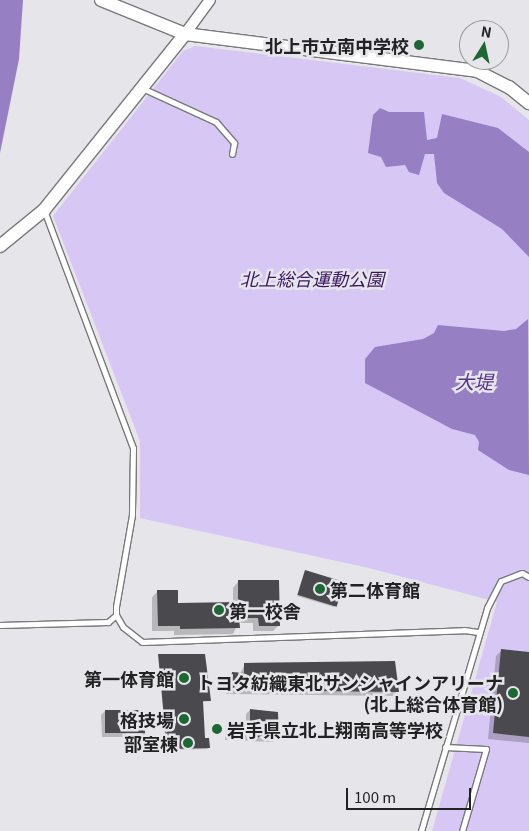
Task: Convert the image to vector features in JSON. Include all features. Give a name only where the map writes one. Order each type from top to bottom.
[{"type":"street","points":[[101,0],[185,34],[477,71],[509,87],[529,103]]},
{"type":"street","points":[[0,246],[44,210],[210,0]]},
{"type":"lane","points":[[142,88],[216,122],[234,143],[232,154]]},
{"type":"lane","points":[[0,625],[108,622],[116,615],[132,515],[133,448],[44,210]]},
{"type":"lane","points":[[421,831],[478,632],[501,581],[522,573],[529,577]]},
{"type":"lane","points":[[116,615],[123,626],[142,642],[464,630],[478,632]]},
{"type":"lane","points":[[445,747],[486,749],[462,831]]},
{"type":"green space","name":"北上総合運動公園","points":[[195,46],[460,78],[501,97],[529,120],[529,831],[432,831],[497,602],[369,568],[140,518],[140,441],[53,216],[183,51]]},
{"type":"water","points":[[0,0],[23,0],[19,59],[0,153]]},
{"type":"water","points":[[380,108],[389,112],[424,112],[427,140],[437,138],[442,114],[498,128],[529,152],[529,257],[502,229],[444,193],[437,183],[434,154],[425,154],[419,175],[409,172],[405,165],[386,167],[381,157],[368,153],[373,115]]},
{"type":"water","name":"大堤","points":[[528,319],[529,475],[509,470],[478,450],[479,442],[475,435],[452,429],[365,383],[365,359],[375,347],[423,339],[434,333],[438,325],[504,331],[516,329]]},
{"type":"building","name":"第二体育館","points":[[305,570],[344,582],[337,607],[297,595]]},
{"type":"building","name":"第一校舎","points":[[238,580],[279,580],[280,626],[259,626],[258,618],[239,618],[240,628],[180,629],[180,626],[158,626],[157,590],[178,590],[178,603],[238,602]]},
{"type":"building","name":"トヨタ紡織東北サンシャインアリーナ (北上総合体育館)","points":[[501,649],[529,652],[529,737],[493,733]]},
{"type":"building","points":[[158,654],[205,654],[211,701],[203,701],[205,738],[209,738],[210,748],[167,749]]},
{"type":"building","points":[[395,661],[399,692],[230,690],[232,672],[244,673],[244,663]]},
{"type":"building","points":[[250,709],[278,712],[279,738],[229,736],[230,721],[250,723]]},
{"type":"building","points":[[105,710],[145,710],[145,733],[105,733]]},
{"type":"place","name":"北上市立南中学校","points":[[419,45]]},
{"type":"place","name":"第二体育館","points":[[320,589]]},
{"type":"place","name":"第一校舎","points":[[219,610]]},
{"type":"place","name":"第一体育館","points":[[184,678]]},
{"type":"place","name":"トヨタ紡織東北サンシャインアリーナ (北上総合体育館)","points":[[513,693]]},
{"type":"place","name":"格技場","points":[[184,719]]},
{"type":"place","name":"岩手県立北上翔南高等学校","points":[[217,729]]},
{"type":"place","name":"部室棟","points":[[188,743]]}]
